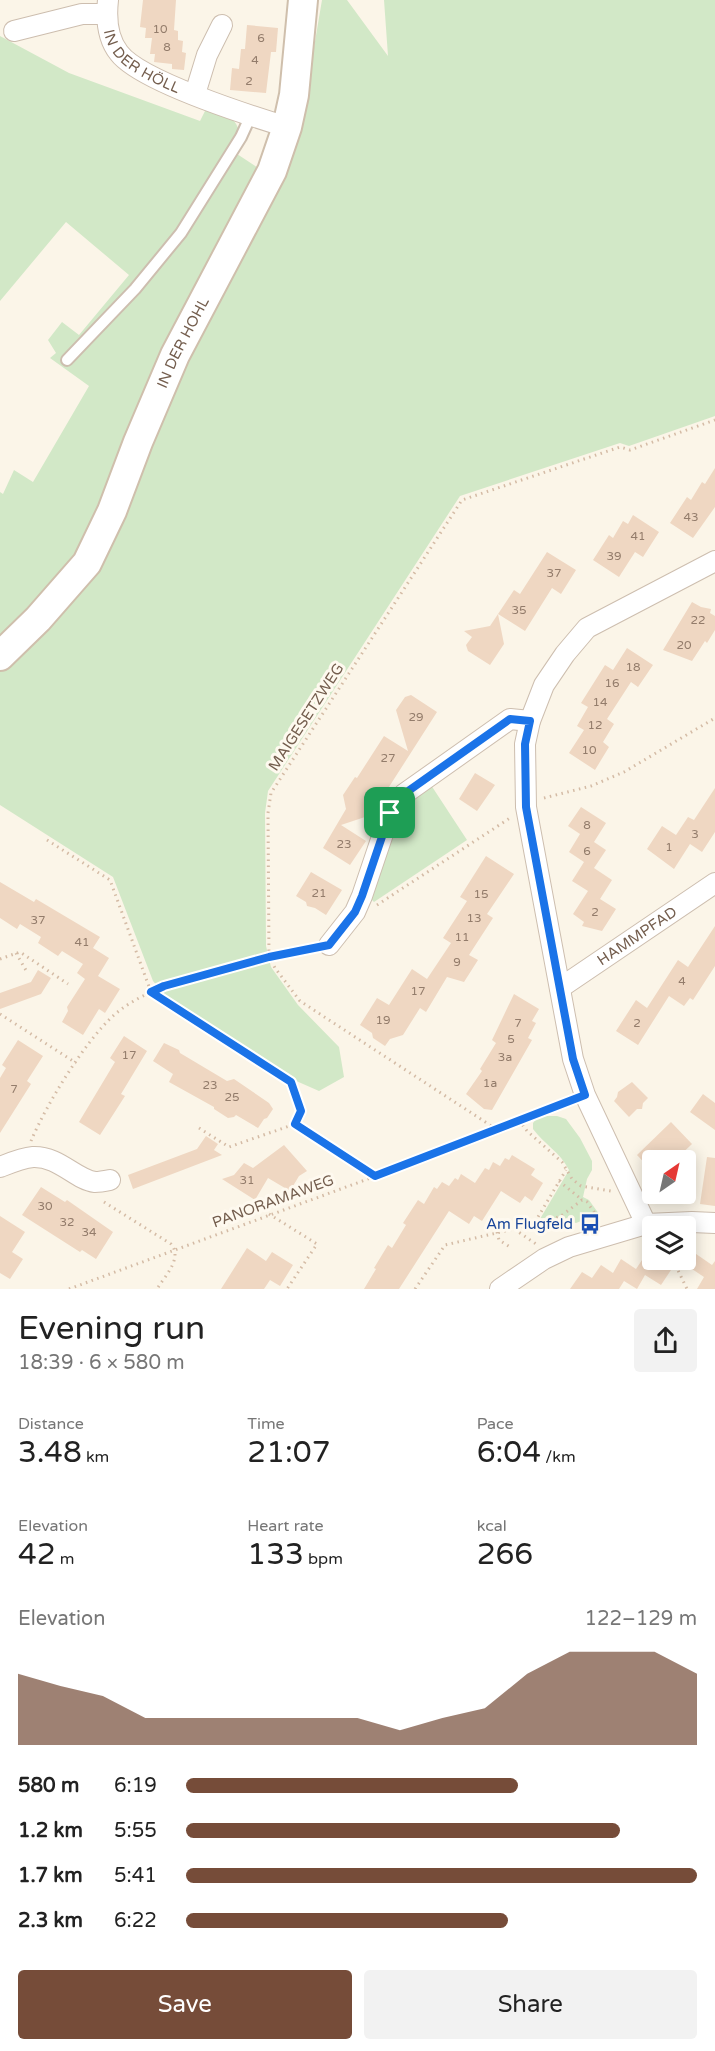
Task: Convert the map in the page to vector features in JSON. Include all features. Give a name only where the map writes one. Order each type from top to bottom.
[{"type":"street","name":"IN DER HOHL","points":[[0,656],[38,619],[87,563],[112,511],[175,355],[272,171],[287,127],[294,95],[303,0]]},
{"type":"street","name":"IN DER HÖLL","points":[[14,31],[107,7],[109,34],[113,44],[125,60],[146,74],[287,127]]},
{"type":"street","name":"IN DER HÖLL","points":[[195,94],[207,55],[222,25]]},
{"type":"street","points":[[642,1216],[585,1095],[573,1059],[526,807],[525,744],[530,721],[544,685],[565,654],[587,628],[715,561]]},
{"type":"street","points":[[329,945],[355,912],[390,813],[404,794],[510,719],[530,721]]},
{"type":"street","name":"HAMMPFAD","points":[[560,988],[715,883]]},
{"type":"street","points":[[0,1167],[22,1159],[43,1158],[63,1165],[88,1180],[96,1182],[110,1180]]},
{"type":"street","points":[[696,1222],[715,1223]]},
{"type":"street","points":[[500,1289],[544,1259],[569,1247],[642,1225]]},
{"type":"lane","points":[[67,360],[129,296],[181,233],[241,137],[251,115]]},
{"type":"path","name":"MAIGESETZWEG","points":[[269,957],[268,813],[271,793],[462,500],[620,447],[630,450],[715,420]]},
{"type":"path","points":[[355,912],[361,915],[526,807],[544,798],[591,786],[624,772],[715,718]]},
{"type":"path","points":[[47,840],[110,880],[151,992],[291,1082],[301,1111],[295,1124],[229,1147],[199,1128]]},
{"type":"path","points":[[31,1141],[38,1125],[76,1063],[96,1034],[115,1015],[164,986],[269,957],[329,945]]},
{"type":"path","points":[[0,959],[20,952],[68,984]]},
{"type":"path","points":[[16,953],[27,972]]},
{"type":"path","points":[[269,957],[300,1001],[496,1129]]},
{"type":"path","points":[[0,1014],[76,1063]]},
{"type":"path","name":"PANORAMAWEG","points":[[69,1289],[375,1176],[585,1095]]},
{"type":"path","points":[[519,1120],[527,1131],[551,1151],[572,1179],[581,1186],[616,1192]]},
{"type":"path","points":[[295,1124],[375,1176]]},
{"type":"path","points":[[535,1222],[566,1170]]},
{"type":"path","points":[[559,1181],[587,1202],[601,1222]]},
{"type":"path","points":[[415,1289],[445,1245],[561,1216],[582,1200]]},
{"type":"path","points":[[104,1202],[176,1249],[176,1259],[157,1289]]},
{"type":"path","points":[[269,1214],[317,1244],[287,1289]]},
{"type":"path","points":[[516,1227],[517,1231],[538,1246],[544,1259]]},
{"type":"path","points":[[497,1232],[499,1240],[510,1248]]},
{"type":"path","points":[[678,1270],[687,1289]]},
{"type":"green space","points":[[322,0],[347,0],[388,56],[384,0],[715,0],[715,416],[629,446],[620,443],[460,496],[268,791],[265,813],[266,946],[271,967],[298,1005],[339,1047],[344,1077],[319,1091],[294,1080],[165,995],[153,981],[113,877],[0,805],[0,492],[3,494],[14,470],[33,482],[89,386],[50,358],[56,353],[48,340],[62,322],[79,335],[129,275],[66,222],[0,301],[0,36],[69,73],[200,121],[207,107],[226,114],[239,130],[231,150],[281,183],[299,136]]},
{"type":"green space","points":[[429,782],[467,840],[374,902],[370,898],[394,834],[390,828],[394,816]]},
{"type":"green space","points":[[539,1116],[557,1116],[566,1119],[580,1138],[592,1161],[592,1170],[587,1179],[583,1197],[589,1200],[599,1214],[576,1223],[563,1219],[542,1226],[540,1219],[569,1170],[561,1158],[533,1129],[533,1123]]},
{"type":"building","points":[[143,0],[176,0],[174,30],[178,31],[178,40],[183,41],[182,52],[186,53],[184,70],[172,69],[172,64],[154,62],[155,54],[150,54],[152,38],[145,38],[146,28],[140,27]]},
{"type":"building","points":[[247,25],[278,28],[276,52],[271,52],[266,93],[230,90],[232,68],[239,69],[241,49],[245,49]]},
{"type":"building","points":[[715,468],[715,507],[693,538],[670,523],[687,497],[691,500],[702,482],[705,484]]},
{"type":"building","points":[[633,515],[659,532],[643,557],[635,552],[619,577],[593,560],[609,535],[613,538],[623,521],[628,524]]},
{"type":"building","points":[[547,552],[576,570],[561,594],[552,588],[525,631],[498,614],[514,590],[520,594]]},
{"type":"building","points":[[692,602],[711,609],[710,613],[715,616],[715,630],[692,661],[663,650]]},
{"type":"building","points":[[498,614],[504,644],[490,665],[468,651],[466,645],[472,637],[464,631],[490,626]]},
{"type":"building","points":[[627,648],[653,665],[638,687],[631,682],[607,719],[614,724],[603,742],[609,747],[595,770],[569,753],[584,730],[577,726],[588,707],[581,703],[605,665],[613,670]]},
{"type":"building","points":[[411,695],[437,712],[371,815],[341,825],[366,841],[350,865],[323,848],[346,809],[343,795],[384,736],[408,751],[396,710],[405,697]]},
{"type":"building","points":[[475,773],[495,785],[477,811],[459,799]]},
{"type":"building","points":[[715,788],[715,832],[702,852],[690,844],[674,869],[647,849],[662,826],[676,835],[688,817],[694,820]]},
{"type":"building","points":[[581,807],[606,823],[594,842],[606,850],[594,868],[612,880],[600,899],[616,909],[602,931],[582,926],[584,922],[573,914],[588,891],[572,881],[584,862],[569,852],[580,834],[568,826]]},
{"type":"building","points":[[486,856],[514,874],[487,914],[493,918],[469,955],[478,960],[464,982],[447,977],[426,1012],[420,1008],[403,1035],[390,1039],[385,1046],[360,1025],[377,998],[389,1005],[412,969],[427,979],[451,943],[443,938],[467,901],[460,897]]},
{"type":"building","points":[[311,872],[342,890],[326,915],[307,906],[306,902],[296,896]]},
{"type":"building","points":[[0,882],[34,902],[36,899],[100,937],[93,948],[109,958],[98,976],[120,989],[105,1013],[99,1009],[83,1035],[62,1022],[68,1011],[67,1007],[85,979],[77,973],[83,964],[62,951],[58,956],[38,943],[41,937],[20,924],[17,929],[0,918]]},
{"type":"building","points":[[715,926],[715,966],[693,1000],[690,998],[684,1006],[669,996],[638,1045],[616,1031],[636,1000],[647,1008],[678,960],[688,967]]},
{"type":"building","points":[[38,970],[51,978],[41,994],[0,1009],[0,993],[31,982]]},
{"type":"building","points":[[514,994],[539,1009],[532,1021],[536,1023],[528,1038],[532,1040],[492,1110],[484,1109],[466,1094],[482,1071],[480,1069],[496,1043],[492,1040]]},
{"type":"building","points":[[124,1036],[147,1051],[121,1094],[125,1096],[100,1135],[79,1122],[115,1062],[110,1058]]},
{"type":"building","points":[[18,1040],[43,1056],[27,1081],[31,1084],[0,1133],[0,1078],[6,1068],[2,1065]]},
{"type":"building","points":[[164,1043],[227,1081],[234,1079],[269,1103],[273,1109],[258,1128],[236,1115],[228,1118],[214,1107],[169,1082],[173,1074],[153,1061]]},
{"type":"building","points":[[632,1082],[648,1098],[643,1103],[642,1109],[637,1109],[629,1117],[614,1101],[618,1092]]},
{"type":"building","points":[[703,1094],[715,1103],[715,1130],[690,1112]]},
{"type":"building","points":[[671,1122],[692,1144],[686,1150],[642,1150]]},
{"type":"building","points":[[206,1136],[218,1144],[214,1150],[222,1155],[133,1189],[128,1175],[197,1149]]},
{"type":"building","points":[[284,1145],[307,1171],[299,1176],[290,1191],[268,1178],[255,1200],[222,1179],[234,1175],[244,1163],[253,1168]]},
{"type":"building","points":[[642,1150],[642,1160],[637,1155]]},
{"type":"building","points":[[512,1155],[535,1169],[531,1175],[543,1183],[532,1201],[525,1196],[520,1203],[501,1191],[482,1221],[474,1216],[469,1224],[449,1211],[399,1289],[364,1289],[388,1245],[392,1248],[406,1225],[403,1223],[418,1200],[424,1204],[434,1187],[437,1189],[442,1182],[449,1186],[455,1178],[458,1180],[461,1174],[475,1183],[485,1168],[489,1170],[493,1162],[500,1166],[505,1158],[509,1160]]},
{"type":"building","points":[[707,1157],[715,1158],[715,1206],[700,1204]]},
{"type":"building","points":[[41,1187],[65,1202],[67,1200],[113,1232],[96,1259],[82,1250],[80,1252],[22,1215]]},
{"type":"building","points":[[0,1216],[25,1232],[12,1252],[23,1259],[10,1279],[0,1273]]},
{"type":"building","points":[[247,1248],[266,1261],[272,1252],[293,1265],[280,1286],[270,1280],[264,1289],[221,1289]]},
{"type":"building","points":[[696,1254],[712,1265],[715,1261],[715,1289],[697,1289],[704,1277],[694,1270],[696,1270]]},
{"type":"building","points":[[621,1259],[636,1269],[642,1260],[642,1270],[671,1270],[661,1285],[645,1275],[637,1289],[624,1281],[619,1289],[570,1289],[582,1272],[592,1278],[601,1265],[613,1273]]},
{"type":"place","name":"Am Flugfeld","points":[[590,1224]]},
{"type":"route","points":[[510,719],[530,721],[525,744],[526,807],[573,1059],[585,1095],[375,1176],[295,1124],[301,1111],[291,1082],[151,992],[164,986],[269,957],[329,945],[355,912],[390,813],[404,794],[510,719]]}]
